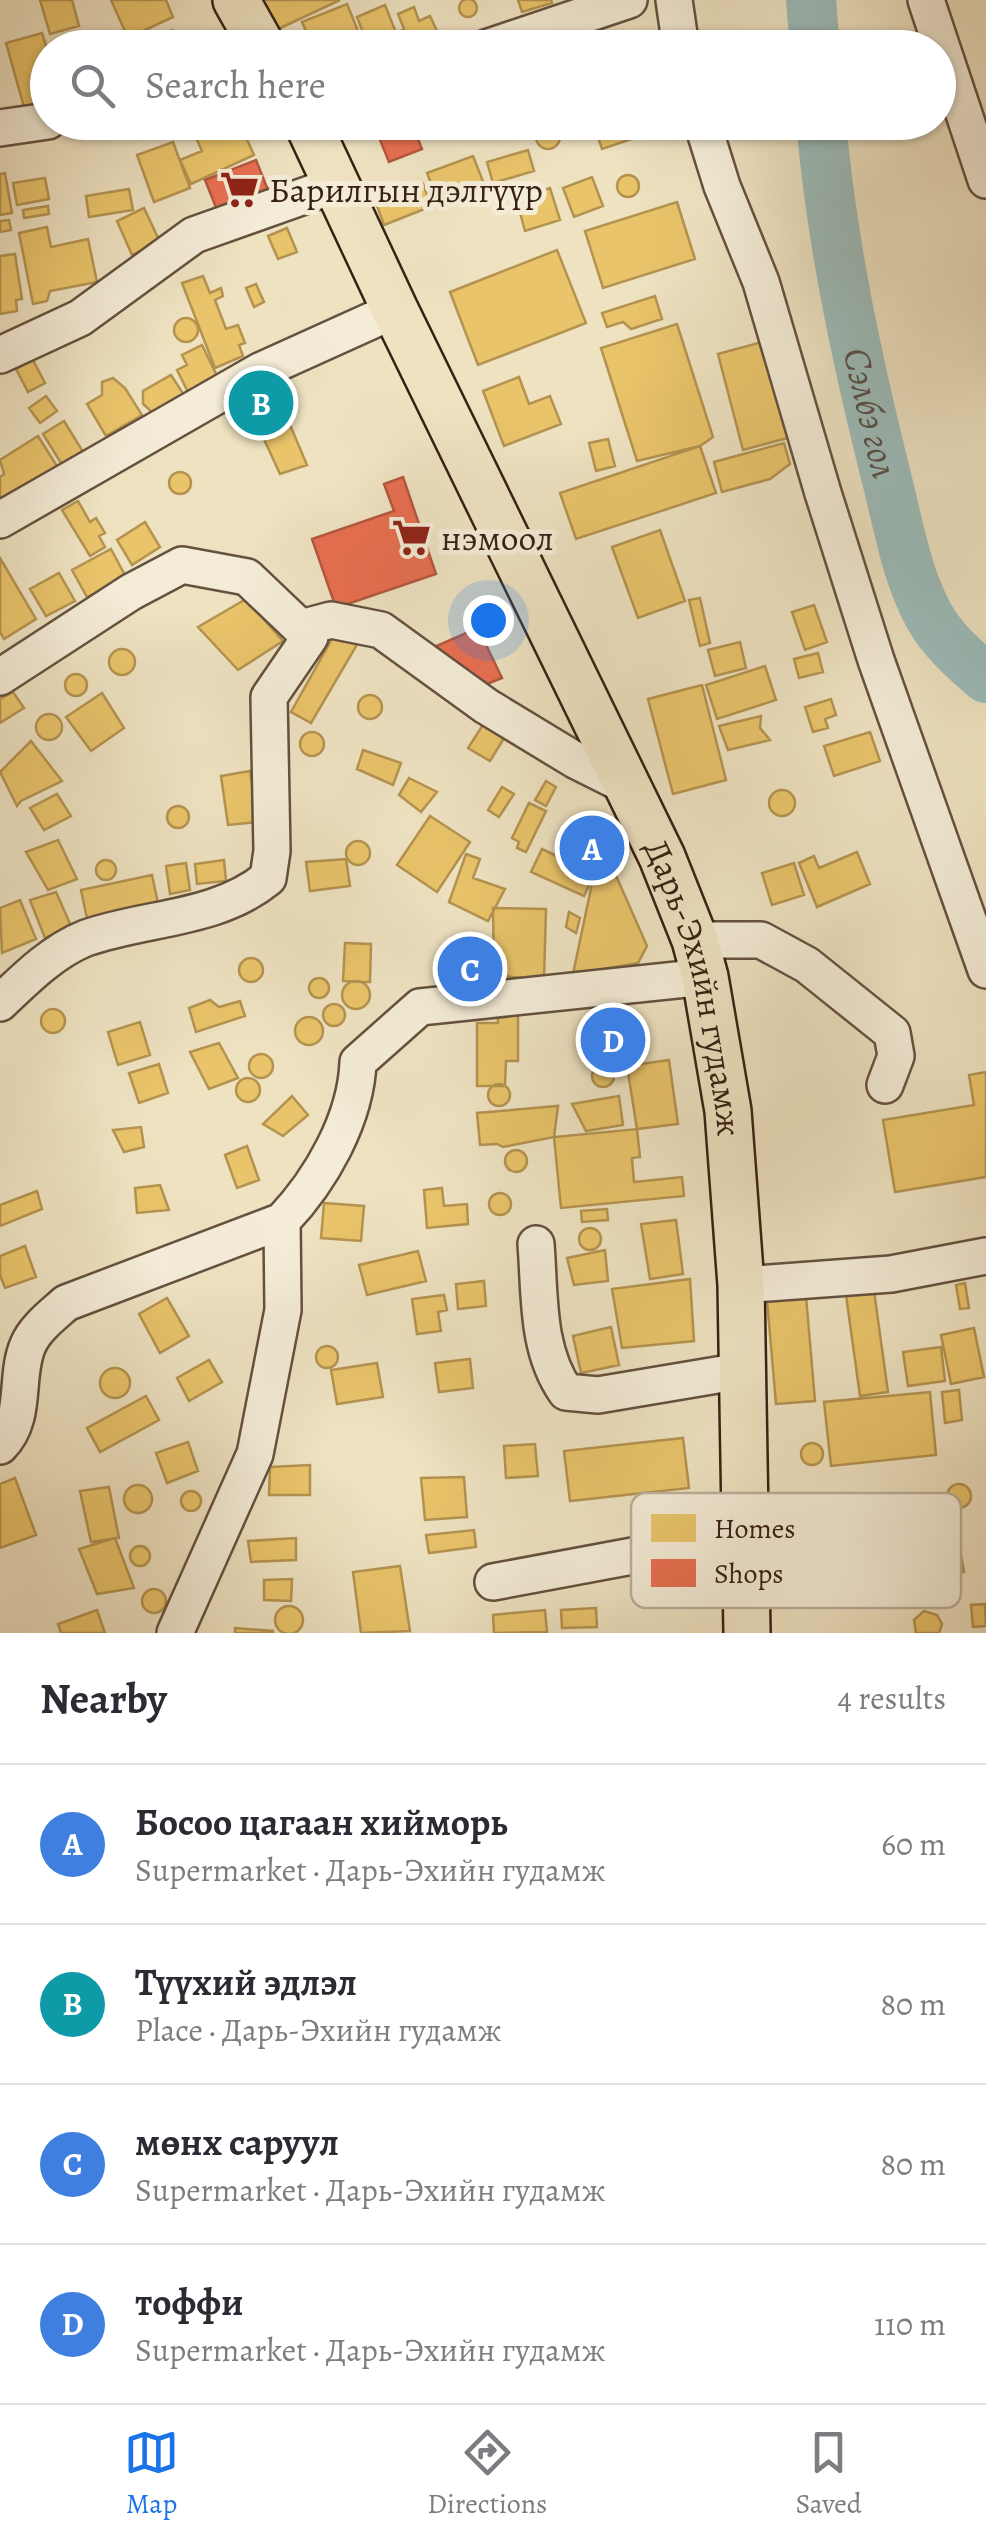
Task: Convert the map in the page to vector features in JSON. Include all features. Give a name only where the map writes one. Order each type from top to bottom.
[{"type":"main road","points":[[236,0],[253,30]]},
{"type":"main road","name":"Дарь-Эхийн гудамж","points":[[315,140],[662,857],[700,958],[728,1111],[742,1285],[744,1493]]},
{"type":"main road","name":"Дарь-Эхийн гудамж","points":[[746,1608],[747,1633]]},
{"type":"street","points":[[540,30],[629,0]]},
{"type":"street","points":[[674,0],[678,30]]},
{"type":"street","points":[[956,76],[986,180]]},
{"type":"street","points":[[0,128],[30,124]]},
{"type":"street","points":[[708,140],[761,282],[822,493],[876,660],[986,970]]},
{"type":"street","points":[[0,354],[80,318],[194,235],[335,185]]},
{"type":"street","points":[[0,520],[260,372],[394,310]]},
{"type":"street","points":[[0,677],[131,592],[182,565],[247,577],[310,637],[269,697],[272,851],[268,878],[251,892],[197,912],[84,939],[33,970],[0,1003]]},
{"type":"street","points":[[301,628],[331,620],[380,630],[486,706],[625,785]]},
{"type":"street","points":[[0,1446],[11,1435],[27,1346],[41,1326],[66,1303],[282,1221],[307,1194],[334,1148],[357,1081],[358,1062],[420,1007],[700,958],[761,940],[807,965],[892,1033],[896,1056],[885,1085]]},
{"type":"street","points":[[175,1633],[255,1454],[283,1310],[282,1221]]},
{"type":"street","points":[[536,1244],[550,1370],[566,1392],[598,1395],[741,1371]]},
{"type":"street","points":[[742,1285],[891,1274],[986,1256]]},
{"type":"street","points":[[493,1582],[631,1556]]},
{"type":"building: Homes","points":[[468,-1],[475,1],[475,15],[468,17],[461,15],[459,8],[461,1]]},
{"type":"building: Homes","points":[[40,0],[72,0],[79,26],[49,30]]},
{"type":"building: Homes","points":[[111,0],[166,0],[173,17],[145,30],[124,30]]},
{"type":"building: Homes","points":[[259,0],[340,0],[276,30]]},
{"type":"building: Homes","points":[[518,0],[551,0],[552,3],[522,12]]},
{"type":"building: Homes","points":[[347,4],[358,30],[305,30],[302,22]]},
{"type":"building: Homes","points":[[385,5],[395,30],[362,30],[357,17]]},
{"type":"building: Homes","points":[[414,7],[419,21],[430,16],[437,30],[402,30],[398,14]]},
{"type":"building: Homes","points":[[30,36],[30,105],[24,107],[6,43]]},
{"type":"building: Homes","points":[[197,140],[247,140],[254,155],[191,184],[180,160],[202,151]]},
{"type":"building: Homes","points":[[537,140],[559,140],[548,149]]},
{"type":"building: Homes","points":[[599,140],[629,140],[602,149]]},
{"type":"building: Homes","points":[[173,142],[190,188],[154,202],[137,155]]},
{"type":"building: Homes","points":[[528,150],[534,171],[493,183],[487,162]]},
{"type":"building: Homes","points":[[473,156],[486,189],[440,206],[427,173]]},
{"type":"building: Homes","points":[[5,173],[12,213],[0,215],[0,174]]},
{"type":"building: Homes","points":[[628,175],[636,178],[636,194],[628,197],[620,194],[617,186],[620,178]]},
{"type":"building: Homes","points":[[592,177],[603,206],[574,217],[563,188]]},
{"type":"building: Homes","points":[[45,178],[49,199],[17,205],[13,183]]},
{"type":"building: Homes","points":[[423,184],[432,206],[384,225],[376,203]]},
{"type":"building: Homes","points":[[550,188],[560,220],[525,231],[516,198]]},
{"type":"building: Homes","points":[[129,189],[133,210],[89,217],[86,196]]},
{"type":"building: Homes","points":[[677,202],[695,259],[603,288],[585,231]]},
{"type":"building: Homes","points":[[48,206],[49,214],[24,218],[23,210]]},
{"type":"building: Homes","points":[[144,208],[160,242],[132,255],[117,221]]},
{"type":"building: Homes","points":[[9,220],[11,230],[0,232],[0,221]]},
{"type":"building: Homes","points":[[47,227],[51,247],[88,239],[97,282],[50,291],[47,301],[33,304],[19,233]]},
{"type":"building: Homes","points":[[287,228],[297,252],[278,259],[268,236]]},
{"type":"building: Homes","points":[[557,250],[586,323],[478,365],[450,292]]},
{"type":"building: Homes","points":[[15,254],[22,299],[16,300],[17,311],[0,314],[0,256]]},
{"type":"building: Homes","points":[[203,276],[210,293],[221,288],[223,296],[215,300],[226,329],[238,325],[245,343],[239,345],[243,356],[215,368],[182,283]]},
{"type":"building: Homes","points":[[256,284],[264,302],[254,307],[246,288]]},
{"type":"building: Homes","points":[[655,296],[662,319],[631,329],[623,322],[607,327],[602,313]]},
{"type":"building: Homes","points":[[186,318],[195,321],[195,339],[186,342],[177,339],[174,330],[177,321]]},
{"type":"building: Homes","points":[[677,324],[713,437],[700,446],[637,461],[601,348]]},
{"type":"building: Homes","points":[[766,341],[791,437],[743,450],[718,354]]},
{"type":"building: Homes","points":[[202,345],[218,378],[188,392],[177,370],[187,365],[182,355]]},
{"type":"building: Homes","points":[[33,360],[45,383],[28,392],[16,369]]},
{"type":"building: Homes","points":[[171,375],[184,395],[154,414],[143,404],[143,391]]},
{"type":"building: Homes","points":[[519,377],[529,404],[550,396],[561,424],[504,446],[483,391]]},
{"type":"building: Homes","points":[[113,378],[125,388],[142,415],[106,436],[87,404],[102,395],[102,382]]},
{"type":"building: Homes","points":[[271,380],[285,409],[250,425],[238,396]]},
{"type":"building: Homes","points":[[46,396],[57,411],[40,423],[29,408]]},
{"type":"building: Homes","points":[[285,413],[307,465],[280,474],[257,424]]},
{"type":"building: Homes","points":[[64,421],[85,455],[64,468],[43,434]]},
{"type":"building: Homes","points":[[38,436],[62,474],[0,512],[0,477],[4,474],[0,460]]},
{"type":"building: Homes","points":[[608,439],[615,466],[596,471],[589,443]]},
{"type":"building: Homes","points":[[784,443],[790,464],[770,479],[722,492],[714,462]]},
{"type":"building: Homes","points":[[700,446],[716,493],[576,539],[560,493]]},
{"type":"building: Homes","points":[[176,472],[184,472],[191,483],[184,494],[176,494],[169,487],[169,479]]},
{"type":"building: Homes","points":[[78,501],[90,522],[96,518],[105,533],[99,536],[105,547],[90,556],[62,510]]},
{"type":"building: Homes","points":[[145,522],[160,547],[132,565],[117,540]]},
{"type":"building: Homes","points":[[660,530],[685,601],[638,618],[612,547]]},
{"type":"building: Homes","points":[[111,549],[126,577],[87,597],[72,570]]},
{"type":"building: Homes","points":[[0,558],[36,619],[4,639],[0,632]]},
{"type":"building: Homes","points":[[59,573],[75,601],[46,616],[30,589]]},
{"type":"building: Homes","points":[[700,598],[710,643],[700,646],[689,600]]},
{"type":"building: Homes","points":[[246,599],[283,641],[238,670],[198,627]]},
{"type":"building: Homes","points":[[814,605],[827,642],[805,650],[792,612]]},
{"type":"building: Homes","points":[[337,630],[358,643],[311,723],[291,712]]},
{"type":"building: Homes","points":[[740,642],[746,668],[715,676],[708,650]]},
{"type":"building: Homes","points":[[122,649],[131,653],[135,662],[131,671],[122,675],[113,671],[109,662],[113,653]]},
{"type":"building: Homes","points":[[818,653],[823,672],[799,678],[794,659]]},
{"type":"building: Homes","points":[[765,666],[776,700],[717,719],[706,685]]},
{"type":"building: Homes","points":[[76,674],[84,677],[84,693],[76,696],[68,693],[65,685],[68,677]]},
{"type":"building: Homes","points":[[702,685],[726,780],[673,794],[648,699]]},
{"type":"building: Homes","points":[[13,692],[24,708],[0,723],[0,699]]},
{"type":"building: Homes","points":[[102,693],[124,728],[91,751],[66,717]]},
{"type":"building: Homes","points":[[370,695],[382,707],[370,719],[358,707]]},
{"type":"building: Homes","points":[[831,699],[836,715],[825,719],[828,728],[813,732],[805,707]]},
{"type":"building: Homes","points":[[49,714],[58,718],[62,727],[58,736],[49,740],[40,736],[36,727],[40,718]]},
{"type":"building: Homes","points":[[761,716],[760,728],[770,740],[728,750],[719,726]]},
{"type":"building: Homes","points":[[488,717],[509,730],[490,761],[468,748]]},
{"type":"building: Homes","points":[[312,732],[321,735],[321,753],[312,756],[303,753],[300,744],[303,735]]},
{"type":"building: Homes","points":[[870,732],[880,761],[834,776],[824,746]]},
{"type":"building: Homes","points":[[31,741],[62,781],[17,806],[0,772]]},
{"type":"building: Homes","points":[[363,750],[401,763],[393,785],[357,769]]},
{"type":"building: Homes","points":[[250,771],[258,822],[228,825],[221,776]]},
{"type":"building: Homes","points":[[409,778],[437,792],[421,812],[399,795]]},
{"type":"building: Homes","points":[[546,781],[556,787],[546,806],[535,800]]},
{"type":"building: Homes","points":[[502,787],[514,794],[499,817],[488,810]]},
{"type":"building: Homes","points":[[782,790],[791,794],[795,803],[791,812],[782,816],[773,812],[769,803],[773,794]]},
{"type":"building: Homes","points":[[57,794],[71,816],[44,830],[30,808]]},
{"type":"building: Homes","points":[[529,803],[546,811],[526,852],[517,848],[519,842],[512,838]]},
{"type":"building: Homes","points":[[178,806],[186,809],[186,825],[178,828],[170,825],[167,817],[170,809]]},
{"type":"building: Homes","points":[[430,816],[470,842],[437,892],[397,865]]},
{"type":"building: Homes","points":[[58,840],[77,879],[48,890],[26,852]]},
{"type":"building: Homes","points":[[358,841],[370,853],[358,865],[346,853]]},
{"type":"building: Homes","points":[[542,849],[594,874],[584,896],[531,872]]},
{"type":"building: Homes","points":[[857,852],[870,884],[817,907],[799,863],[814,856],[819,868]]},
{"type":"building: Homes","points":[[466,854],[480,859],[473,878],[505,889],[488,921],[449,902]]},
{"type":"building: Homes","points":[[346,859],[350,886],[310,891],[306,862]]},
{"type":"building: Homes","points":[[106,860],[116,870],[106,880],[96,870]]},
{"type":"building: Homes","points":[[224,860],[226,881],[197,884],[195,864]]},
{"type":"building: Homes","points":[[186,863],[190,890],[170,894],[166,866]]},
{"type":"building: Homes","points":[[794,863],[804,895],[772,905],[762,873]]},
{"type":"building: Homes","points":[[614,871],[647,946],[638,963],[573,974],[594,874]]},
{"type":"building: Homes","points":[[152,875],[160,913],[89,928],[81,890]]},
{"type":"building: Homes","points":[[56,892],[71,926],[45,938],[30,900]]},
{"type":"building: Homes","points":[[20,900],[36,939],[2,953],[0,908]]},
{"type":"building: Homes","points":[[493,908],[546,909],[544,980],[494,975]]},
{"type":"building: Homes","points":[[569,912],[580,918],[576,933],[566,927]]},
{"type":"building: Homes","points":[[345,943],[371,944],[370,982],[343,981]]},
{"type":"building: Homes","points":[[251,958],[263,970],[251,982],[239,970]]},
{"type":"building: Homes","points":[[319,978],[329,988],[319,998],[309,988]]},
{"type":"building: Homes","points":[[356,981],[366,985],[370,995],[366,1005],[356,1009],[346,1005],[342,995],[346,985]]},
{"type":"building: Homes","points":[[210,1000],[219,1007],[240,1001],[245,1016],[196,1032],[189,1008]]},
{"type":"building: Homes","points":[[334,1004],[342,1007],[342,1023],[334,1026],[326,1023],[323,1015],[326,1007]]},
{"type":"building: Homes","points":[[53,1009],[65,1021],[53,1033],[41,1021]]},
{"type":"building: Homes","points":[[498,1014],[518,1015],[518,1061],[506,1061],[505,1086],[477,1086],[477,1023],[498,1023]]},
{"type":"building: Homes","points":[[309,1017],[319,1021],[323,1031],[319,1041],[309,1045],[299,1041],[295,1031],[299,1021]]},
{"type":"building: Homes","points":[[140,1022],[150,1055],[118,1065],[108,1032]]},
{"type":"building: Homes","points":[[219,1043],[238,1078],[209,1089],[190,1052]]},
{"type":"building: Homes","points":[[261,1054],[273,1066],[261,1078],[249,1066]]},
{"type":"building: Homes","points":[[669,1060],[678,1124],[637,1129],[627,1066]]},
{"type":"building: Homes","points":[[159,1064],[168,1093],[139,1103],[129,1073]]},
{"type":"building: Homes","points":[[603,1065],[611,1068],[611,1084],[603,1087],[595,1084],[592,1076],[595,1068]]},
{"type":"building: Homes","points":[[986,1072],[986,1177],[895,1192],[883,1120],[974,1105],[969,1075]]},
{"type":"building: Homes","points":[[248,1078],[260,1090],[248,1102],[236,1090]]},
{"type":"building: Homes","points":[[499,1084],[507,1087],[507,1103],[499,1106],[491,1103],[488,1095],[491,1087]]},
{"type":"building: Homes","points":[[292,1096],[308,1115],[283,1136],[263,1124]]},
{"type":"building: Homes","points":[[619,1096],[623,1125],[586,1131],[572,1104]]},
{"type":"building: Homes","points":[[558,1106],[554,1137],[503,1147],[480,1145],[477,1113]]},
{"type":"building: Homes","points":[[141,1127],[144,1147],[124,1152],[113,1130]]},
{"type":"building: Homes","points":[[637,1129],[640,1157],[632,1158],[634,1182],[682,1177],[684,1196],[561,1208],[554,1137]]},
{"type":"building: Homes","points":[[247,1146],[259,1180],[237,1188],[225,1155]]},
{"type":"building: Homes","points":[[516,1150],[524,1153],[524,1169],[516,1172],[508,1169],[505,1161],[508,1153]]},
{"type":"building: Homes","points":[[160,1185],[169,1210],[137,1213],[135,1188]]},
{"type":"building: Homes","points":[[442,1188],[444,1206],[467,1204],[468,1224],[427,1228],[424,1190]]},
{"type":"building: Homes","points":[[37,1191],[42,1209],[0,1226],[0,1205]]},
{"type":"building: Homes","points":[[500,1193],[508,1196],[508,1212],[500,1215],[492,1212],[489,1204],[492,1196]]},
{"type":"building: Homes","points":[[324,1203],[364,1206],[361,1241],[321,1238]]},
{"type":"building: Homes","points":[[607,1209],[608,1220],[582,1222],[581,1211]]},
{"type":"building: Homes","points":[[676,1220],[683,1274],[650,1279],[641,1224]]},
{"type":"building: Homes","points":[[590,1228],[598,1231],[598,1247],[590,1250],[582,1247],[579,1239],[582,1231]]},
{"type":"building: Homes","points":[[25,1246],[36,1277],[5,1288],[0,1256]]},
{"type":"building: Homes","points":[[605,1250],[608,1281],[574,1285],[567,1258]]},
{"type":"building: Homes","points":[[418,1251],[426,1281],[367,1295],[359,1265]]},
{"type":"building: Homes","points":[[690,1279],[694,1341],[622,1348],[612,1289]]},
{"type":"building: Homes","points":[[484,1281],[486,1306],[458,1309],[456,1284]]},
{"type":"building: Homes","points":[[965,1283],[969,1308],[960,1309],[956,1285]]},
{"type":"building: Homes","points":[[874,1291],[888,1392],[860,1396],[846,1295]]},
{"type":"building: Homes","points":[[444,1295],[447,1310],[438,1312],[441,1331],[417,1334],[412,1299]]},
{"type":"building: Homes","points":[[806,1296],[815,1401],[776,1404],[767,1300]]},
{"type":"building: Homes","points":[[167,1298],[189,1336],[160,1353],[139,1314]]},
{"type":"building: Homes","points":[[611,1327],[619,1365],[581,1373],[573,1336]]},
{"type":"building: Homes","points":[[974,1328],[984,1377],[951,1384],[941,1335]]},
{"type":"building: Homes","points":[[327,1346],[335,1349],[335,1365],[327,1368],[319,1365],[316,1357],[319,1349]]},
{"type":"building: Homes","points":[[941,1347],[945,1381],[908,1386],[903,1352]]},
{"type":"building: Homes","points":[[470,1359],[473,1388],[439,1392],[435,1363]]},
{"type":"building: Homes","points":[[209,1360],[222,1382],[189,1401],[177,1378]]},
{"type":"building: Homes","points":[[377,1363],[383,1397],[337,1404],[331,1370]]},
{"type":"building: Homes","points":[[115,1368],[125,1373],[130,1383],[125,1393],[115,1398],[105,1393],[100,1383],[105,1373]]},
{"type":"building: Homes","points":[[959,1390],[962,1420],[945,1423],[942,1392]]},
{"type":"building: Homes","points":[[930,1392],[936,1455],[831,1466],[824,1402]]},
{"type":"building: Homes","points":[[146,1396],[159,1420],[100,1452],[87,1428]]},
{"type":"building: Homes","points":[[683,1438],[689,1488],[570,1501],[564,1451]]},
{"type":"building: Homes","points":[[188,1442],[198,1471],[167,1483],[156,1453]]},
{"type":"building: Homes","points":[[812,1443],[820,1446],[820,1462],[812,1465],[804,1462],[801,1454],[804,1446]]},
{"type":"building: Homes","points":[[535,1444],[538,1476],[506,1478],[504,1446]]},
{"type":"building: Homes","points":[[310,1465],[310,1495],[269,1495],[270,1467]]},
{"type":"building: Homes","points":[[464,1477],[467,1517],[425,1520],[421,1478]]},
{"type":"building: Homes","points":[[15,1478],[36,1535],[0,1548],[0,1484]]},
{"type":"building: Homes","points":[[959,1484],[970,1491],[968,1505],[961,1508],[961,1493],[948,1493],[950,1487]]},
{"type":"building: Homes","points":[[138,1485],[148,1489],[152,1499],[148,1509],[138,1513],[128,1509],[124,1499],[128,1489]]},
{"type":"building: Homes","points":[[109,1487],[119,1538],[91,1542],[80,1491]]},
{"type":"building: Homes","points":[[191,1491],[201,1501],[191,1511],[181,1501]]},
{"type":"building: Homes","points":[[474,1530],[476,1547],[429,1553],[426,1535]]},
{"type":"building: Homes","points":[[115,1538],[134,1588],[97,1594],[79,1549]]},
{"type":"building: Homes","points":[[296,1538],[296,1560],[251,1562],[248,1541]]},
{"type":"building: Homes","points":[[136,1546],[144,1546],[150,1556],[144,1566],[136,1566],[130,1560],[130,1552]]},
{"type":"building: Homes","points":[[400,1566],[410,1631],[361,1633],[353,1572]]},
{"type":"building: Homes","points":[[292,1579],[291,1601],[264,1600],[264,1580]]},
{"type":"building: Homes","points":[[154,1589],[163,1592],[163,1610],[154,1613],[145,1610],[142,1601],[145,1592]]},
{"type":"building: Homes","points":[[985,1604],[986,1626],[973,1627],[971,1605]]},
{"type":"building: Homes","points":[[284,1607],[294,1607],[302,1615],[302,1625],[294,1633],[284,1633],[276,1625],[276,1615]]},
{"type":"building: Homes","points":[[596,1608],[597,1627],[562,1628],[561,1610]]},
{"type":"building: Homes","points":[[97,1610],[105,1633],[61,1633],[58,1624]]},
{"type":"building: Homes","points":[[545,1610],[547,1632],[494,1633],[493,1615]]},
{"type":"building: Homes","points":[[924,1611],[937,1615],[942,1624],[939,1633],[916,1633],[914,1620]]},
{"type":"building: Homes","points":[[235,1628],[273,1631],[273,1633],[235,1633]]},
{"type":"building: Shops","points":[[380,140],[418,140],[422,149],[389,162]]},
{"type":"building: Shops","name":"Барилгын дэлгүүр","points":[[256,160],[272,200],[221,220],[205,180]]},
{"type":"building: Shops","points":[[403,477],[436,574],[336,608],[312,539],[394,511],[384,484]]},
{"type":"building: Shops","points":[[478,628],[502,678],[474,689],[432,648]]},
{"type":"building: Shops","points":[[468,950],[473,986],[439,986],[442,953]]},
{"type":"waterway","name":"Сэлбэ гол","points":[[811,0],[814,30]]},
{"type":"waterway","name":"Сэлбэ гол","points":[[823,140],[847,304],[909,568],[934,625],[986,678]]},
{"type":"place","name":"Барилгын дэлгүүр","points":[[239,190]]},
{"type":"place","name":"Түүхий эдлэл","points":[[261,403]]},
{"type":"place","name":"нэмоол","points":[[411,538]]},
{"type":"place","name":"Босоо цагаан хийморь","points":[[592,848]]},
{"type":"place","name":"мөнх саруул","points":[[470,969]]},
{"type":"place","name":"тоффи","points":[[613,1040]]}]
